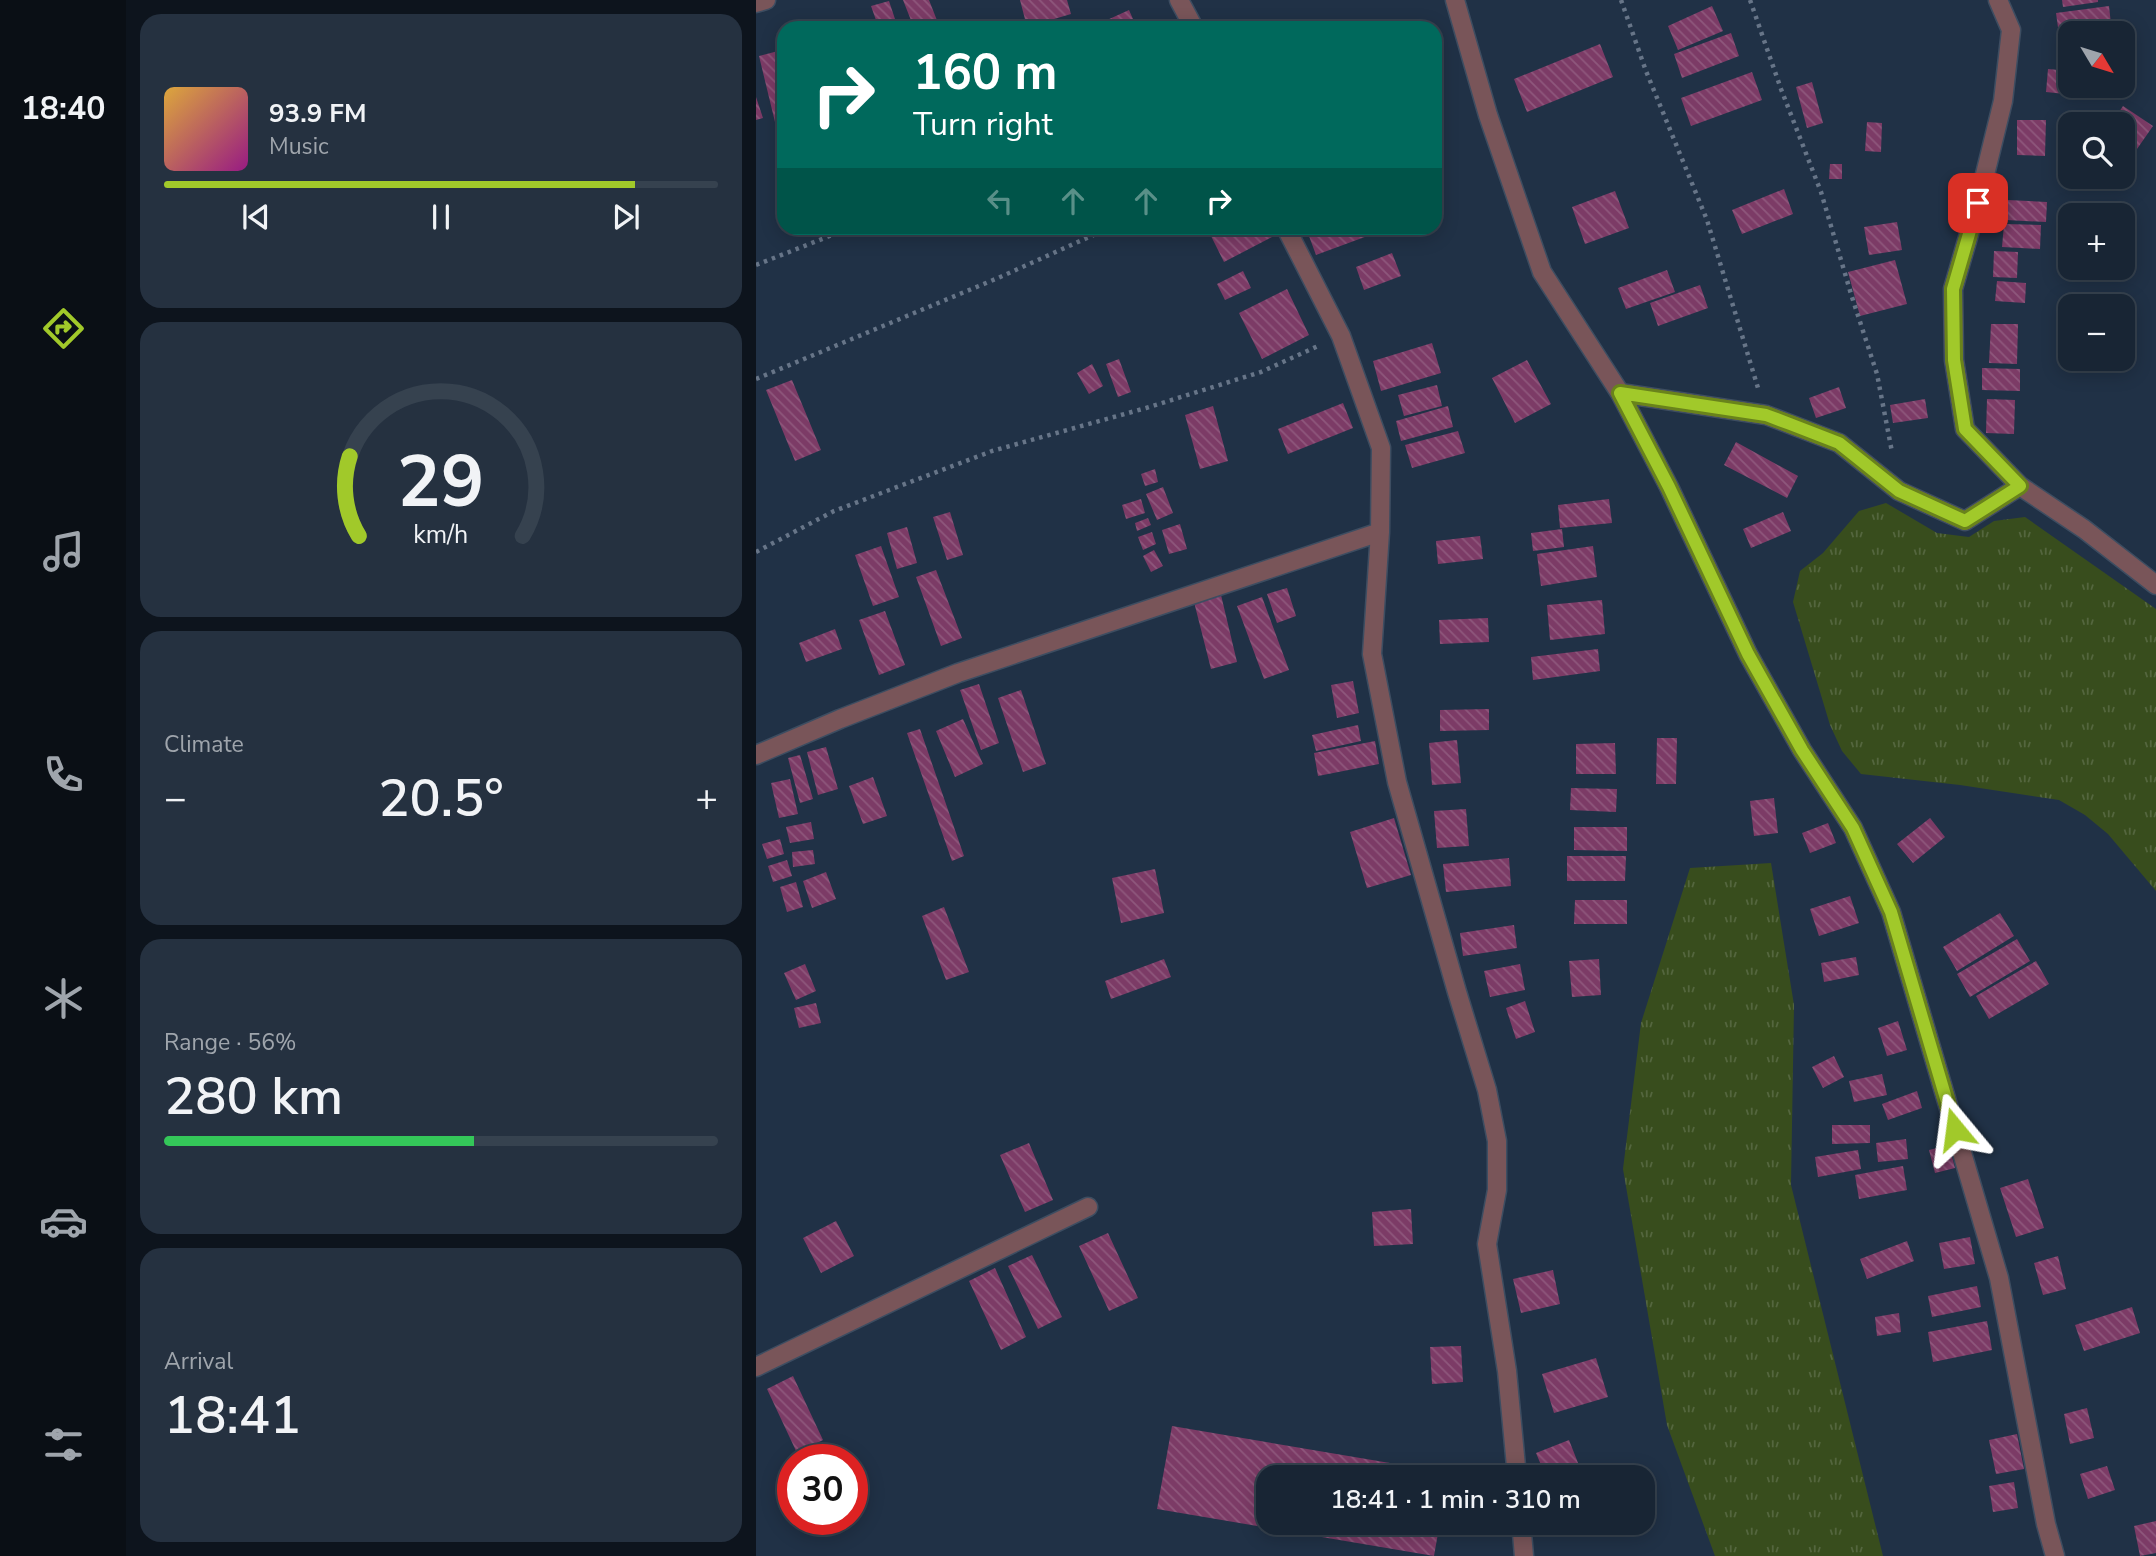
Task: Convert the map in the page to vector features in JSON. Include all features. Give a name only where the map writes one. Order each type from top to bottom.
[{"type":"street","points":[[756,3],[766,0]]},
{"type":"street","points":[[1179,0],[1190,21]]},
{"type":"street","points":[[1455,0],[1488,115],[1542,272],[1620,393],[1669,487],[1748,654],[1802,750],[1853,828],[1891,912],[1999,1279],[2046,1524],[2055,1556]]},
{"type":"street","points":[[1998,0],[2011,30],[2003,101],[1953,289],[1954,360],[1965,429],[2020,486],[2084,529],[2156,585]]},
{"type":"street","points":[[1290,235],[1341,336],[1381,448],[1380,532],[1372,654],[1397,782],[1487,1090],[1497,1141],[1497,1190],[1487,1244],[1507,1371],[1516,1465]]},
{"type":"street","points":[[1620,393],[1766,415],[1839,443],[1899,491],[1965,521],[2020,486]]},
{"type":"street","points":[[756,755],[839,719],[958,673],[1380,532]]},
{"type":"street","points":[[756,1367],[1088,1207]]},
{"type":"street","points":[[1522,1535],[1524,1556]]},
{"type":"path","points":[[1620,0],[1707,220],[1766,415]]},
{"type":"path","points":[[1750,0],[1821,192],[1877,374],[1899,491]]},
{"type":"path","points":[[756,265],[832,235]]},
{"type":"path","points":[[756,380],[1093,235]]},
{"type":"path","points":[[756,552],[834,511],[992,451],[1146,408],[1261,372],[1341,336]]},
{"type":"green space","points":[[1886,503],[1937,533],[1969,537],[1994,521],[2025,517],[2156,609],[2156,891],[2108,834],[2085,815],[2059,800],[1861,774],[1842,751],[1830,725],[1793,602],[1800,571],[1823,553],[1859,511]]},
{"type":"green space","points":[[1771,863],[1794,1005],[1791,1185],[1883,1556],[1715,1556],[1667,1425],[1623,1169],[1641,1023],[1690,868]]},
{"type":"building","points":[[903,0],[929,0],[937,21],[911,21]]},
{"type":"building","points":[[1020,0],[1067,0],[1071,14],[1047,21],[1025,21]]},
{"type":"building","points":[[2062,0],[2098,0],[2098,2],[2063,7]]},
{"type":"building","points":[[889,1],[896,21],[876,21],[871,6]]},
{"type":"building","points":[[1712,6],[1723,31],[1678,50],[1668,26]]},
{"type":"building","points":[[2109,6],[2111,21],[2058,21],[2058,28],[2056,13]]},
{"type":"building","points":[[1129,10],[1134,21],[1105,21]]},
{"type":"building","points":[[1731,33],[1739,56],[1682,78],[1674,54]]},
{"type":"building","points":[[1600,44],[1613,77],[1527,112],[1514,79]]},
{"type":"building","points":[[777,51],[775,122],[759,56]]},
{"type":"building","points":[[2048,69],[2058,70],[2058,93],[2046,92]]},
{"type":"building","points":[[1752,72],[1762,100],[1691,126],[1681,98]]},
{"type":"building","points":[[1812,82],[1823,123],[1807,128],[1796,87]]},
{"type":"building","points":[[756,97],[763,118],[756,120]]},
{"type":"building","points":[[2123,106],[2132,112],[2119,112]]},
{"type":"building","points":[[2135,114],[2153,126],[2137,149],[2135,148]]},
{"type":"building","points":[[2017,120],[2046,120],[2045,156],[2017,155]]},
{"type":"building","points":[[1867,122],[1882,123],[1881,152],[1865,151]]},
{"type":"building","points":[[1830,164],[1842,164],[1842,179],[1829,179]]},
{"type":"building","points":[[1784,189],[1793,214],[1742,234],[1732,210]]},
{"type":"building","points":[[1615,191],[1629,228],[1585,244],[1572,207]]},
{"type":"building","points":[[2007,200],[2047,202],[2046,222],[2006,220]]},
{"type":"building","points":[[1897,222],[1902,250],[1869,255],[1864,227]]},
{"type":"building","points":[[2004,224],[2041,225],[2040,249],[2002,247]]},
{"type":"building","points":[[1210,235],[1272,237],[1224,262]]},
{"type":"building","points":[[1309,235],[1370,235],[1316,255]]},
{"type":"building","points":[[1994,251],[2018,252],[2017,278],[1993,277]]},
{"type":"building","points":[[1392,253],[1401,276],[1364,290],[1356,267]]},
{"type":"building","points":[[1895,260],[1907,304],[1860,316],[1848,272]]},
{"type":"building","points":[[1667,270],[1675,292],[1626,309],[1618,288]]},
{"type":"building","points":[[1243,271],[1251,288],[1225,300],[1217,284]]},
{"type":"building","points":[[1997,281],[2026,283],[2025,303],[1995,301]]},
{"type":"building","points":[[1700,285],[1708,308],[1658,326],[1650,303]]},
{"type":"building","points":[[1287,289],[1309,335],[1262,359],[1239,313]]},
{"type":"building","points":[[1991,324],[2018,324],[2017,364],[1989,363]]},
{"type":"building","points":[[1432,343],[1441,373],[1381,391],[1373,361]]},
{"type":"building","points":[[1119,359],[1131,392],[1118,397],[1106,364]]},
{"type":"building","points":[[1527,360],[1551,404],[1515,423],[1492,378]]},
{"type":"building","points":[[1092,364],[1103,386],[1089,394],[1077,373]]},
{"type":"building","points":[[1982,368],[2020,369],[2020,391],[1982,390]]},
{"type":"building","points":[[792,380],[821,450],[795,461],[766,390]]},
{"type":"building","points":[[1437,385],[1442,406],[1404,416],[1398,395]]},
{"type":"building","points":[[1839,387],[1846,408],[1816,418],[1809,398]]},
{"type":"building","points":[[1925,399],[1928,418],[1893,423],[1890,405]]},
{"type":"building","points":[[1987,399],[2015,400],[2014,434],[1986,433]]},
{"type":"building","points":[[1343,403],[1353,428],[1288,454],[1278,429]]},
{"type":"building","points":[[1213,406],[1228,461],[1200,469],[1185,415]]},
{"type":"building","points":[[1448,406],[1453,427],[1401,441],[1396,421]]},
{"type":"building","points":[[1458,431],[1465,453],[1412,468],[1405,445]]},
{"type":"building","points":[[1736,442],[1798,476],[1787,498],[1724,465]]},
{"type":"building","points":[[1155,469],[1158,482],[1145,486],[1141,474]]},
{"type":"building","points":[[1163,487],[1173,513],[1157,520],[1146,494]]},
{"type":"building","points":[[1141,499],[1145,513],[1126,519],[1122,505]]},
{"type":"building","points":[[1609,499],[1612,523],[1560,528],[1558,505]]},
{"type":"building","points":[[950,512],[963,555],[947,560],[933,517]]},
{"type":"building","points":[[1783,512],[1791,531],[1751,548],[1743,529]]},
{"type":"building","points":[[1148,518],[1151,525],[1137,531],[1135,523]]},
{"type":"building","points":[[1180,524],[1187,549],[1169,554],[1162,530]]},
{"type":"building","points":[[907,527],[917,563],[897,569],[887,533]]},
{"type":"building","points":[[1562,529],[1564,547],[1533,551],[1531,533]]},
{"type":"building","points":[[1152,532],[1156,544],[1143,550],[1138,537]]},
{"type":"building","points":[[1480,536],[1483,559],[1438,564],[1436,541]]},
{"type":"building","points":[[881,546],[899,597],[873,606],[855,555]]},
{"type":"building","points":[[1593,546],[1597,577],[1541,586],[1537,554]]},
{"type":"building","points":[[1154,550],[1163,566],[1151,572],[1143,556]]},
{"type":"building","points":[[936,570],[962,638],[941,646],[916,577]]},
{"type":"building","points":[[1287,588],[1296,616],[1277,623],[1267,594]]},
{"type":"building","points":[[1221,595],[1237,662],[1211,669],[1194,602]]},
{"type":"building","points":[[1262,597],[1289,670],[1264,679],[1237,606]]},
{"type":"building","points":[[1602,600],[1605,634],[1550,640],[1547,605]]},
{"type":"building","points":[[885,611],[905,665],[879,675],[859,620]]},
{"type":"building","points":[[1488,618],[1489,642],[1440,644],[1439,620]]},
{"type":"building","points":[[835,629],[842,649],[806,662],[799,643]]},
{"type":"building","points":[[1598,649],[1600,671],[1533,680],[1531,657]]},
{"type":"building","points":[[1353,681],[1359,713],[1337,718],[1331,685]]},
{"type":"building","points":[[979,684],[999,743],[981,750],[960,690]]},
{"type":"building","points":[[1021,690],[1046,764],[1023,772],[998,698]]},
{"type":"building","points":[[1489,709],[1489,730],[1440,731],[1440,710]]},
{"type":"building","points":[[963,719],[983,764],[955,777],[936,731]]},
{"type":"building","points":[[1358,725],[1361,741],[1316,751],[1312,735]]},
{"type":"building","points":[[920,729],[964,856],[952,861],[907,733]]},
{"type":"building","points":[[1657,738],[1677,738],[1676,784],[1656,784]]},
{"type":"building","points":[[1457,740],[1461,783],[1432,785],[1429,743]]},
{"type":"building","points":[[1375,741],[1379,764],[1318,776],[1314,753]]},
{"type":"building","points":[[1615,743],[1616,774],[1576,774],[1576,744]]},
{"type":"building","points":[[826,747],[838,789],[818,795],[807,752]]},
{"type":"building","points":[[800,755],[813,799],[800,803],[788,758]]},
{"type":"building","points":[[873,777],[887,816],[863,824],[849,786]]},
{"type":"building","points":[[790,779],[798,814],[779,818],[771,783]]},
{"type":"building","points":[[1571,788],[1617,789],[1616,812],[1570,810]]},
{"type":"building","points":[[1774,798],[1778,833],[1754,836],[1750,801]]},
{"type":"building","points":[[1466,809],[1469,846],[1437,848],[1434,811]]},
{"type":"building","points":[[1394,818],[1411,875],[1367,888],[1350,832]]},
{"type":"building","points":[[1930,818],[1945,837],[1913,863],[1897,844]]},
{"type":"building","points":[[811,822],[814,839],[790,843],[786,827]]},
{"type":"building","points":[[1828,823],[1836,843],[1810,853],[1802,833]]},
{"type":"building","points":[[1574,827],[1627,827],[1627,851],[1574,850]]},
{"type":"building","points":[[780,839],[784,854],[767,859],[762,844]]},
{"type":"building","points":[[813,850],[815,864],[793,867],[792,852]]},
{"type":"building","points":[[1567,856],[1626,856],[1625,881],[1567,881]]},
{"type":"building","points":[[1509,858],[1511,886],[1446,892],[1443,864]]},
{"type":"building","points":[[787,860],[792,876],[773,882],[768,866]]},
{"type":"building","points":[[1155,869],[1164,913],[1121,923],[1112,878]]},
{"type":"building","points":[[826,872],[836,899],[812,908],[803,881]]},
{"type":"building","points":[[796,882],[803,907],[787,912],[780,887]]},
{"type":"building","points":[[1850,896],[1859,923],[1819,936],[1810,909]]},
{"type":"building","points":[[1575,900],[1627,900],[1627,924],[1574,924]]},
{"type":"building","points":[[944,907],[969,972],[946,980],[922,916]]},
{"type":"building","points":[[2000,913],[2014,936],[1957,971],[1943,947]]},
{"type":"building","points":[[1514,925],[1517,948],[1463,956],[1460,933]]},
{"type":"building","points":[[2017,939],[2030,961],[1970,997],[1957,974]]},
{"type":"building","points":[[1856,957],[1859,975],[1824,982],[1821,963]]},
{"type":"building","points":[[1164,959],[1171,977],[1111,999],[1105,981]]},
{"type":"building","points":[[1599,959],[1601,995],[1572,997],[1569,961]]},
{"type":"building","points":[[2036,961],[2049,984],[1989,1019],[1976,996]]},
{"type":"building","points":[[805,964],[816,991],[796,1000],[784,973]]},
{"type":"building","points":[[1520,964],[1525,990],[1490,997],[1484,971]]},
{"type":"building","points":[[1525,1001],[1535,1032],[1516,1039],[1506,1008]]},
{"type":"building","points":[[816,1003],[821,1023],[799,1028],[794,1008]]},
{"type":"building","points":[[1898,1021],[1907,1050],[1887,1056],[1878,1028]]},
{"type":"building","points":[[1834,1056],[1844,1077],[1823,1088],[1812,1067]]},
{"type":"building","points":[[1882,1074],[1887,1095],[1854,1102],[1849,1081]]},
{"type":"building","points":[[1917,1091],[1922,1108],[1888,1120],[1882,1104]]},
{"type":"building","points":[[1832,1125],[1870,1125],[1870,1143],[1832,1144]]},
{"type":"building","points":[[1906,1139],[1908,1159],[1878,1162],[1876,1143]]},
{"type":"building","points":[[1029,1143],[1053,1200],[1025,1212],[1000,1155]]},
{"type":"building","points":[[1949,1145],[1955,1168],[1935,1173],[1929,1150]]},
{"type":"building","points":[[1858,1150],[1861,1169],[1818,1177],[1815,1157]]},
{"type":"building","points":[[1903,1166],[1907,1190],[1859,1199],[1855,1175]]},
{"type":"building","points":[[2028,1179],[2044,1228],[2016,1237],[2000,1188]]},
{"type":"building","points":[[1411,1209],[1413,1244],[1374,1246],[1372,1212]]},
{"type":"building","points":[[836,1221],[854,1256],[821,1273],[803,1238]]},
{"type":"building","points":[[1108,1233],[1138,1298],[1109,1311],[1079,1246]]},
{"type":"building","points":[[1970,1237],[1975,1264],[1944,1269],[1939,1243]]},
{"type":"building","points":[[1907,1241],[1914,1261],[1867,1279],[1860,1259]]},
{"type":"building","points":[[1032,1255],[1062,1317],[1038,1329],[1008,1266]]},
{"type":"building","points":[[2058,1256],[2066,1289],[2043,1295],[2034,1263]]},
{"type":"building","points":[[995,1268],[1026,1337],[1001,1350],[969,1281]]},
{"type":"building","points":[[1553,1270],[1560,1304],[1521,1313],[1513,1279]]},
{"type":"building","points":[[1977,1286],[1981,1307],[1932,1317],[1928,1296]]},
{"type":"building","points":[[2132,1307],[2140,1333],[2084,1351],[2075,1325]]},
{"type":"building","points":[[1899,1313],[1901,1332],[1877,1336],[1875,1317]]},
{"type":"building","points":[[1987,1321],[1992,1350],[1933,1362],[1928,1332]]},
{"type":"building","points":[[1461,1346],[1463,1382],[1432,1384],[1430,1347]]},
{"type":"building","points":[[1596,1358],[1608,1397],[1554,1413],[1542,1374]]},
{"type":"building","points":[[793,1376],[823,1440],[815,1444],[793,1444],[767,1389]]},
{"type":"building","points":[[2087,1408],[2094,1438],[2070,1444],[2064,1414]]},
{"type":"building","points":[[1172,1426],[1402,1465],[1256,1465],[1256,1526],[1157,1509]]},
{"type":"building","points":[[2017,1434],[2024,1469],[1996,1474],[1989,1440]]},
{"type":"building","points":[[1569,1440],[1579,1465],[1541,1465],[1536,1453]]},
{"type":"building","points":[[2107,1466],[2115,1490],[2088,1499],[2080,1474]]},
{"type":"building","points":[[2014,1482],[2018,1508],[1993,1512],[1989,1486]]},
{"type":"building","points":[[2156,1521],[2156,1553],[2140,1556],[2134,1526]]},
{"type":"building","points":[[1310,1535],[1438,1535],[1434,1556]]},
{"type":"route","points":[[1955,1129],[1891,912],[1853,828],[1802,750],[1748,654],[1669,487],[1620,393],[1766,415],[1839,443],[1899,491],[1965,521],[2020,486],[1965,429],[1954,360],[1953,289],[1978,203]]}]
